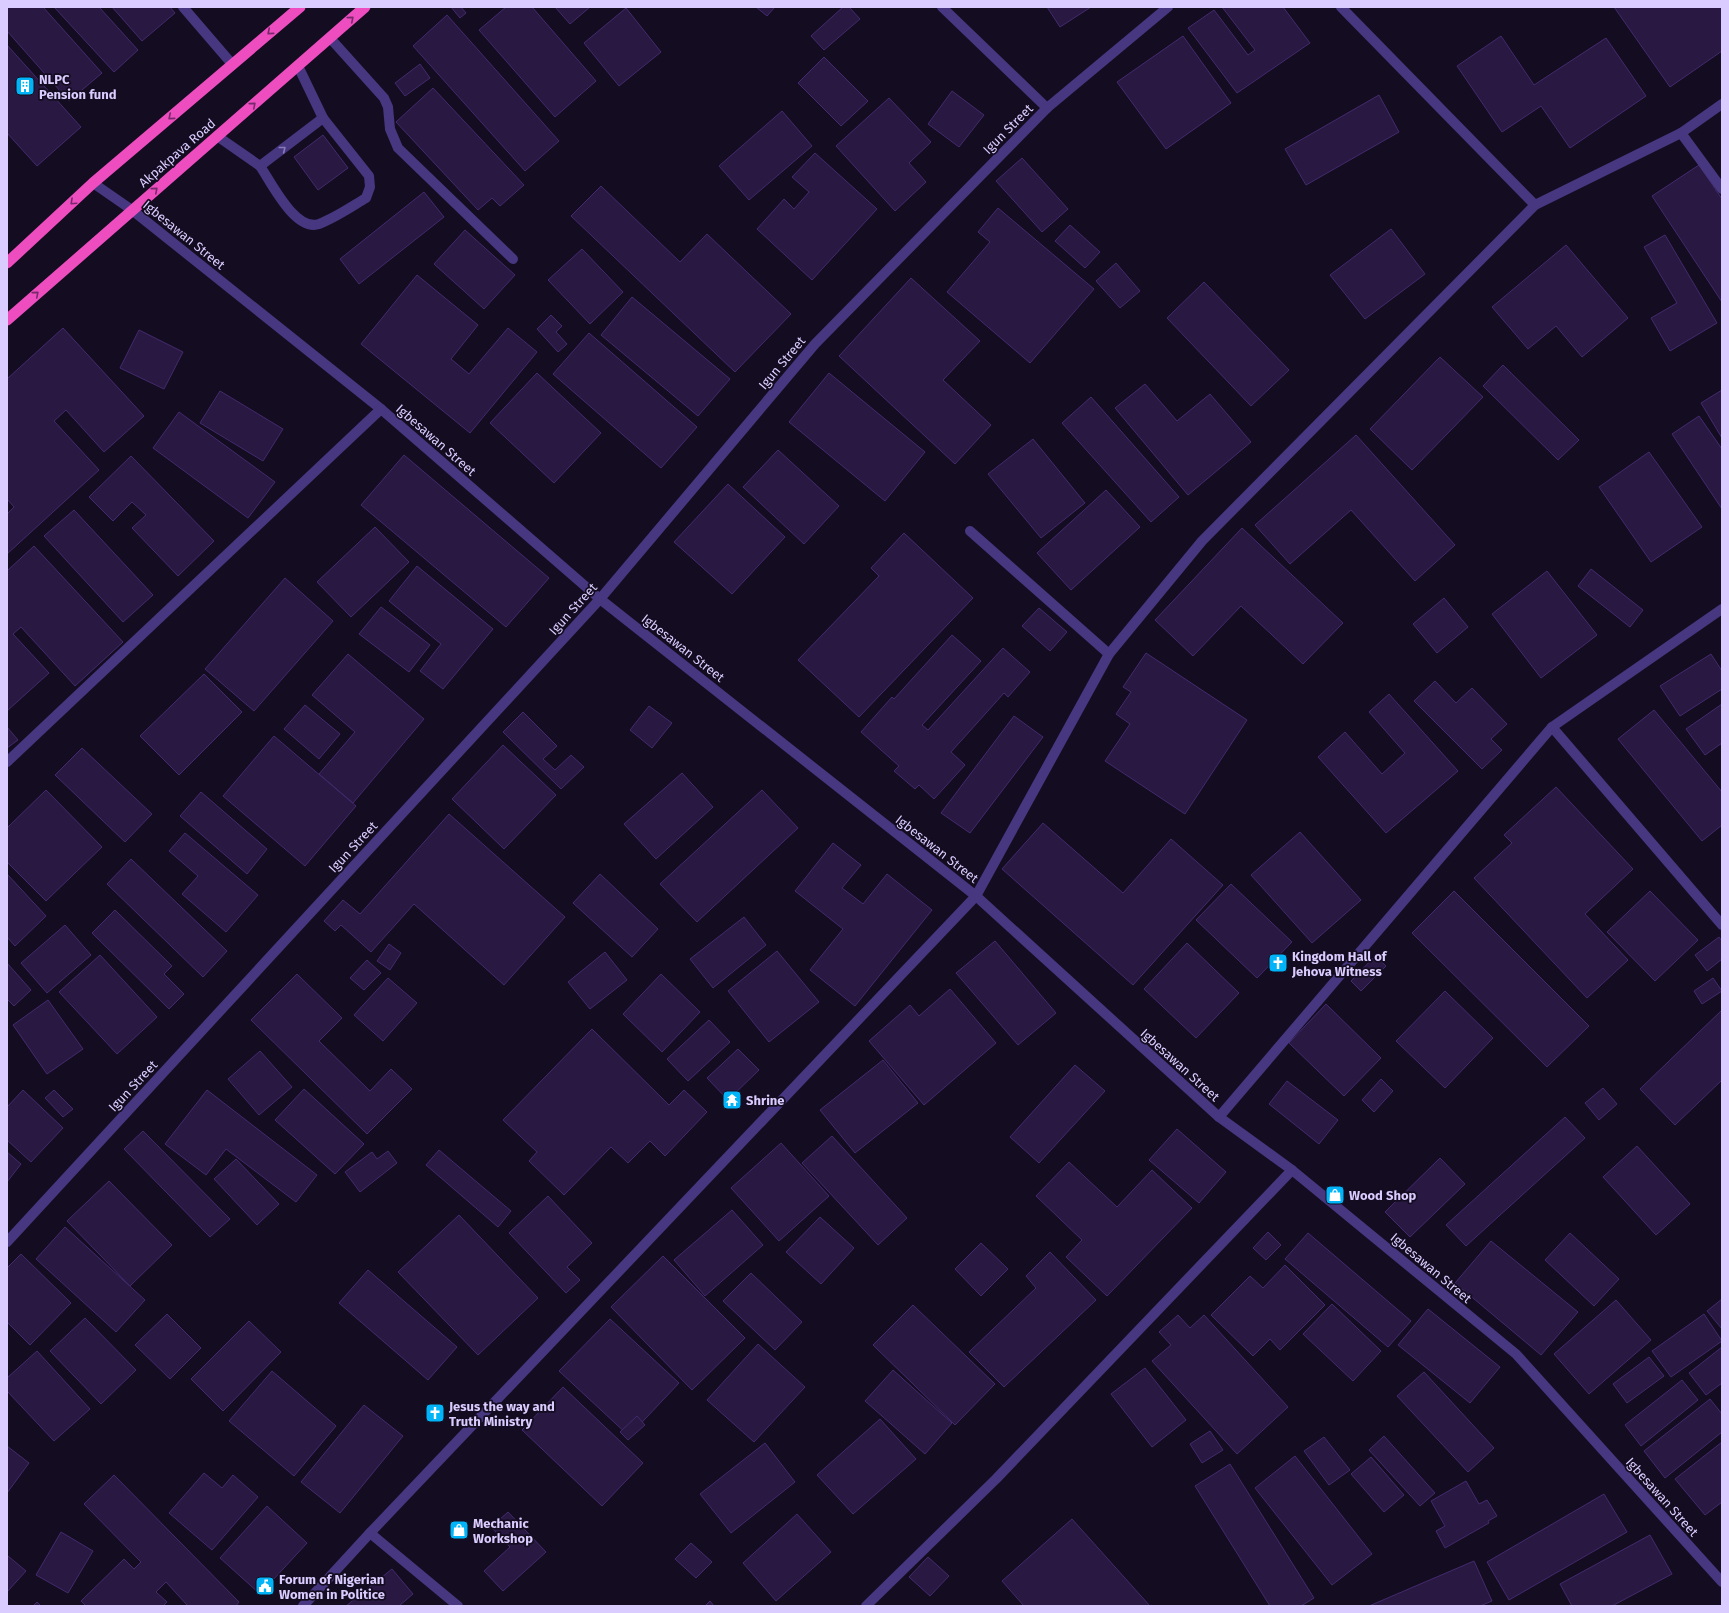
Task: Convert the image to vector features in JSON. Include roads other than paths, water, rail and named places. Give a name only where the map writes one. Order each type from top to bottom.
[{"type":"highway","points":[[7,263],[93,183],[300,7]]},
{"type":"highway","name":"Akpakpava Road","points":[[7,320],[365,7]]},
{"type":"street","points":[[184,7],[232,64]]},
{"type":"street","points":[[942,7],[1047,108]]},
{"type":"street","name":"Igun Street","points":[[7,1242],[600,599],[815,344],[1047,108],[1168,7]]},
{"type":"street","points":[[1341,7],[1535,205]]},
{"type":"street","points":[[330,38],[384,98],[388,107],[390,129],[398,148],[513,259]]},
{"type":"street","points":[[217,136],[260,166],[292,214],[305,223],[318,225],[366,198],[370,187],[369,176],[323,118],[298,66]]},
{"type":"street","points":[[303,1606],[370,1533],[976,896],[1109,654],[1202,540],[1535,205],[1681,133],[1722,104]]},
{"type":"street","points":[[260,166],[323,118]]},
{"type":"street","points":[[1681,133],[1722,189]]},
{"type":"street","name":"Igbesawan Street","points":[[93,183],[132,210],[381,409],[600,599],[976,896],[1219,1117],[1292,1170],[1516,1354],[1722,1582]]},
{"type":"street","points":[[7,762],[381,409]]},
{"type":"street","points":[[970,531],[1109,654]]},
{"type":"street","points":[[1219,1117],[1552,727],[1722,609]]},
{"type":"street","points":[[1552,727],[1722,925]]},
{"type":"street","points":[[866,1606],[996,1479],[1292,1170]]},
{"type":"street","points":[[370,1533],[458,1606]]},
{"type":"place","name":"NLPC Pension fund","points":[[25,86]]},
{"type":"place","name":"Kingdom Hall of Jehova Witness","points":[[1278,963]]},
{"type":"place","name":"Shrine","points":[[732,1100]]},
{"type":"place","name":"Wood Shop","points":[[1335,1195]]},
{"type":"place","name":"Jesus the way and Truth Ministry","points":[[435,1413]]},
{"type":"place","name":"Mechanic Workshop","points":[[459,1530]]},
{"type":"place","name":"Forum of Nigerian Women in Politice","points":[[265,1586]]}]
